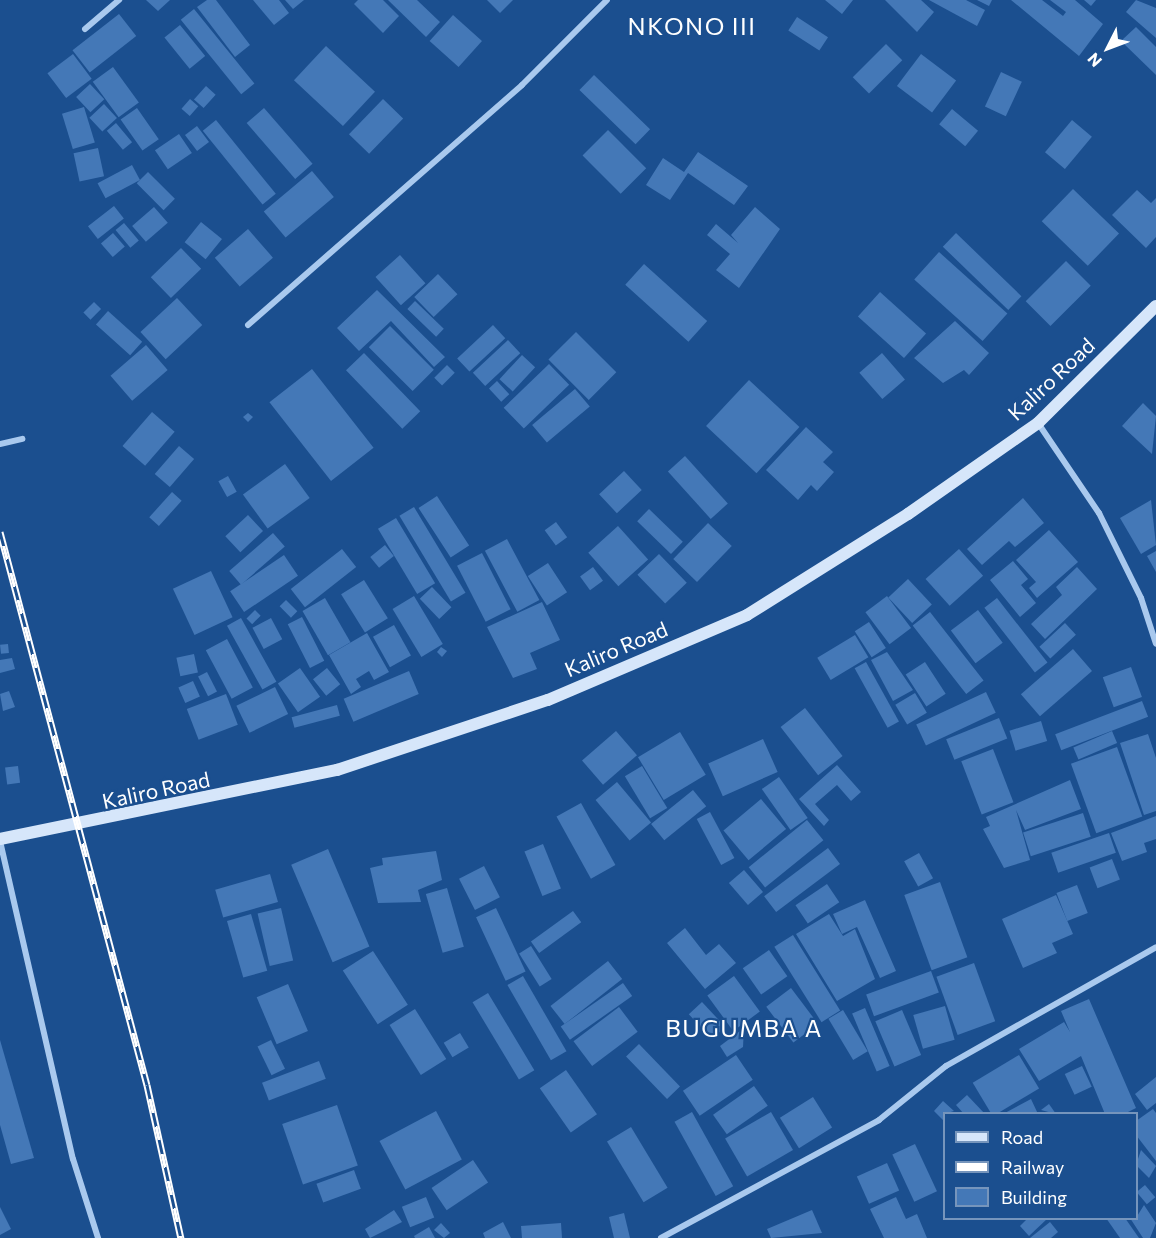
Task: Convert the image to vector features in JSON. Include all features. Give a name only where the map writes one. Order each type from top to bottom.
[{"type":"main road","name":"Kaliro Road","points":[[0,840],[337,770],[548,699],[782,597],[1038,423],[1156,306]]},
{"type":"street","points":[[85,29],[119,0]]},
{"type":"street","points":[[248,325],[522,85],[607,0]]},
{"type":"street","points":[[1038,423],[1099,513],[1142,598],[1156,644]]},
{"type":"street","points":[[0,444],[22,439]]},
{"type":"street","points":[[0,840],[73,1159],[98,1238]]},
{"type":"street","points":[[660,1238],[879,1120],[946,1066],[1156,947]]},
{"type":"building","points":[[146,0],[170,0],[158,11]]},
{"type":"building","points":[[207,0],[216,0],[250,45],[235,57],[197,7]]},
{"type":"building","points":[[253,0],[279,0],[289,13],[274,25]]},
{"type":"building","points":[[285,0],[304,0],[293,9]]},
{"type":"building","points":[[358,0],[383,0],[399,16],[383,33],[354,4]]},
{"type":"building","points":[[388,0],[417,0],[440,22],[426,37]]},
{"type":"building","points":[[487,0],[513,0],[500,13]]},
{"type":"building","points":[[825,0],[853,0],[842,14]]},
{"type":"building","points":[[885,0],[921,0],[934,12],[917,32]]},
{"type":"building","points":[[929,0],[966,0],[985,10],[977,26]]},
{"type":"building","points":[[977,0],[992,0],[989,6]]},
{"type":"building","points":[[1011,0],[1042,0],[1063,16],[1066,12],[1050,0],[1075,0],[1103,24],[1079,56]]},
{"type":"building","points":[[1084,0],[1096,0],[1091,6]]},
{"type":"building","points":[[1136,0],[1156,8],[1156,38],[1126,12]]},
{"type":"building","points":[[194,9],[254,84],[241,94],[181,20]]},
{"type":"building","points":[[119,14],[136,36],[90,72],[73,50]]},
{"type":"building","points":[[453,15],[482,41],[459,67],[430,41]]},
{"type":"building","points":[[797,17],[828,37],[819,51],[788,30]]},
{"type":"building","points":[[180,25],[205,56],[190,69],[164,38]]},
{"type":"building","points":[[1136,27],[1156,47],[1156,75],[1121,41]]},
{"type":"building","points":[[886,44],[902,60],[869,93],[853,77]]},
{"type":"building","points":[[326,46],[375,92],[343,126],[294,80]]},
{"type":"building","points":[[73,54],[92,79],[66,98],[47,73]]},
{"type":"building","points":[[921,54],[956,80],[932,112],[897,86]]},
{"type":"building","points":[[113,67],[139,103],[119,117],[93,82]]},
{"type":"building","points":[[1001,72],[1022,82],[1006,116],[985,106]]},
{"type":"building","points":[[594,75],[650,129],[636,144],[579,90]]},
{"type":"building","points":[[90,84],[104,99],[90,112],[76,97]]},
{"type":"building","points":[[206,86],[216,95],[204,108],[194,99]]},
{"type":"building","points":[[190,99],[198,106],[190,116],[181,109]]},
{"type":"building","points":[[383,99],[403,118],[369,154],[349,134]]},
{"type":"building","points":[[104,104],[117,118],[102,132],[89,118]]},
{"type":"building","points":[[84,107],[95,142],[73,149],[62,114]]},
{"type":"building","points":[[137,108],[159,139],[142,151],[121,119]]},
{"type":"building","points":[[264,108],[313,164],[295,179],[247,123]]},
{"type":"building","points":[[952,109],[978,131],[965,146],[939,124]]},
{"type":"building","points":[[216,120],[276,194],[263,205],[203,131]]},
{"type":"building","points":[[1072,120],[1092,137],[1065,169],[1045,152]]},
{"type":"building","points":[[116,123],[132,142],[123,150],[107,131]]},
{"type":"building","points":[[197,126],[209,142],[197,151],[185,135]]},
{"type":"building","points":[[608,130],[646,168],[621,194],[583,155]]},
{"type":"building","points":[[179,134],[192,153],[168,169],[155,150]]},
{"type":"building","points":[[98,148],[104,176],[80,182],[74,153]]},
{"type":"building","points":[[698,152],[748,186],[734,205],[688,173],[670,200],[646,185],[663,158],[684,172]]},
{"type":"building","points":[[132,165],[140,180],[106,198],[98,183]]},
{"type":"building","points":[[312,171],[334,197],[286,238],[264,211]]},
{"type":"building","points":[[148,172],[175,199],[164,210],[137,183]]},
{"type":"building","points":[[1073,189],[1119,233],[1088,266],[1042,221]]},
{"type":"building","points":[[1137,190],[1151,203],[1156,198],[1156,237],[1146,248],[1112,215]]},
{"type":"building","points":[[114,206],[124,219],[98,239],[88,226]]},
{"type":"building","points":[[154,207],[168,223],[146,242],[132,226]]},
{"type":"building","points":[[755,207],[780,229],[739,288],[716,270],[730,254],[707,235],[716,224],[738,243],[731,235]]},
{"type":"building","points":[[201,222],[222,239],[206,259],[185,242]]},
{"type":"building","points":[[124,223],[139,241],[130,248],[116,230]]},
{"type":"building","points":[[248,229],[273,258],[240,287],[215,258]]},
{"type":"building","points":[[113,233],[125,247],[113,257],[101,243]]},
{"type":"building","points":[[956,233],[1021,296],[1008,310],[943,247]]},
{"type":"building","points":[[181,248],[201,269],[171,298],[151,277]]},
{"type":"building","points":[[939,252],[1007,314],[983,341],[914,279]]},
{"type":"building","points":[[400,255],[425,283],[401,305],[375,277]]},
{"type":"building","points":[[1066,261],[1091,286],[1050,326],[1026,301]]},
{"type":"building","points":[[644,264],[707,321],[688,342],[625,285]]},
{"type":"building","points":[[438,274],[457,294],[434,317],[414,297]]},
{"type":"building","points":[[377,290],[445,357],[434,367],[391,321],[359,351],[337,328]]},
{"type":"building","points":[[880,292],[926,333],[904,358],[858,317]]},
{"type":"building","points":[[177,298],[202,325],[166,359],[140,332]]},
{"type":"building","points":[[415,301],[444,329],[436,337],[407,309]]},
{"type":"building","points":[[94,302],[101,309],[90,320],[83,313]]},
{"type":"building","points":[[108,311],[142,342],[130,355],[96,324]]},
{"type":"building","points":[[955,321],[989,353],[969,375],[964,370],[943,383],[914,358]]},
{"type":"building","points":[[493,325],[505,338],[469,372],[457,358]]},
{"type":"building","points":[[390,326],[434,370],[413,391],[369,347]]},
{"type":"building","points":[[576,332],[616,372],[589,400],[548,360]]},
{"type":"building","points":[[508,340],[520,353],[485,386],[473,373]]},
{"type":"building","points":[[146,345],[168,370],[132,401],[111,376]]},
{"type":"building","points":[[364,353],[420,411],[402,429],[346,370]]},
{"type":"building","points":[[882,353],[905,379],[882,399],[859,373]]},
{"type":"building","points":[[522,355],[535,367],[513,391],[499,379]]},
{"type":"building","points":[[549,364],[569,385],[524,429],[504,408]]},
{"type":"building","points":[[447,365],[455,373],[442,386],[434,378]]},
{"type":"building","points":[[312,369],[374,448],[331,481],[269,402]]},
{"type":"building","points":[[749,380],[799,427],[756,473],[706,426]]},
{"type":"building","points":[[497,381],[509,394],[501,402],[489,389]]},
{"type":"building","points":[[575,389],[590,407],[547,443],[532,425]]},
{"type":"building","points":[[1143,403],[1156,416],[1152,454],[1122,426]]},
{"type":"building","points":[[152,412],[175,432],[145,466],[122,446]]},
{"type":"building","points":[[248,413],[253,417],[248,422],[243,417]]},
{"type":"building","points":[[806,427],[833,452],[823,462],[834,472],[817,491],[811,485],[798,500],[766,470]]},
{"type":"building","points":[[179,446],[194,459],[170,487],[155,474]]},
{"type":"building","points":[[685,456],[728,504],[711,519],[668,471]]},
{"type":"building","points":[[285,464],[310,498],[268,529],[243,495]]},
{"type":"building","points":[[624,471],[642,490],[617,513],[599,494]]},
{"type":"building","points":[[228,476],[237,492],[227,497],[218,481]]},
{"type":"building","points":[[172,492],[182,501],[159,526],[149,517]]},
{"type":"building","points":[[437,496],[469,545],[451,557],[419,508]]},
{"type":"building","points":[[1023,498],[1044,523],[1015,547],[1009,541],[982,565],[967,549]]},
{"type":"building","points":[[1151,500],[1156,545],[1141,554],[1120,518]]},
{"type":"building","points":[[414,507],[466,593],[451,601],[399,516]]},
{"type":"building","points":[[649,509],[683,542],[671,554],[637,521]]},
{"type":"building","points":[[248,515],[263,531],[240,552],[225,536]]},
{"type":"building","points":[[396,518],[435,583],[417,594],[378,529]]},
{"type":"building","points":[[556,522],[567,537],[556,546],[545,530]]},
{"type":"building","points":[[708,523],[732,546],[697,582],[673,559]]},
{"type":"building","points":[[618,526],[648,559],[618,586],[588,553]]},
{"type":"building","points":[[1049,530],[1078,562],[1037,598],[1029,588],[1036,582],[1016,560]]},
{"type":"building","points":[[273,533],[285,547],[241,585],[229,571]]},
{"type":"building","points":[[507,539],[539,600],[517,612],[485,551]]},
{"type":"building","points":[[385,545],[394,556],[379,568],[370,557]]},
{"type":"building","points":[[342,549],[356,567],[305,607],[291,589]]},
{"type":"building","points":[[959,549],[983,576],[950,606],[926,579]]},
{"type":"building","points":[[1156,551],[1156,572],[1147,556]]},
{"type":"building","points":[[482,553],[511,609],[486,622],[457,566]]},
{"type":"building","points":[[659,554],[687,583],[665,604],[637,575]]},
{"type":"building","points":[[284,555],[298,576],[244,612],[230,591]]},
{"type":"building","points":[[1013,561],[1028,579],[1021,585],[1036,603],[1020,617],[990,580]]},
{"type":"building","points":[[548,563],[567,592],[547,605],[528,576]]},
{"type":"building","points":[[593,567],[603,581],[590,590],[580,576]]},
{"type":"building","points":[[1077,567],[1097,589],[1045,639],[1031,624],[1062,595],[1056,587]]},
{"type":"building","points":[[211,571],[233,617],[194,635],[173,589]]},
{"type":"building","points":[[908,579],[932,605],[912,623],[888,597]]},
{"type":"building","points":[[364,580],[388,618],[365,632],[341,594]]},
{"type":"building","points":[[432,587],[451,607],[439,619],[420,599]]},
{"type":"building","points":[[414,596],[443,644],[421,657],[393,609]]},
{"type":"building","points":[[887,596],[911,628],[890,644],[865,612]]},
{"type":"building","points":[[325,598],[350,642],[328,655],[302,611]]},
{"type":"building","points":[[997,598],[1047,663],[1035,672],[984,608]]},
{"type":"building","points":[[286,600],[297,611],[291,618],[280,606]]},
{"type":"building","points":[[542,602],[560,640],[530,653],[537,669],[513,678],[487,627]]},
{"type":"building","points":[[255,610],[261,616],[252,624],[247,618]]},
{"type":"building","points":[[978,610],[1003,643],[976,663],[951,630]]},
{"type":"building","points":[[930,612],[984,681],[966,694],[913,626]]},
{"type":"building","points":[[302,617],[324,661],[310,668],[288,624]]},
{"type":"building","points":[[241,618],[276,682],[262,690],[227,626]]},
{"type":"building","points":[[271,618],[282,639],[264,649],[252,628]]},
{"type":"building","points":[[869,622],[886,648],[872,657],[855,631]]},
{"type":"building","points":[[1065,623],[1076,635],[1050,659],[1039,647]]},
{"type":"building","points":[[394,625],[411,656],[390,667],[373,637]]},
{"type":"building","points":[[367,633],[389,672],[374,680],[369,671],[356,679],[361,687],[351,694],[329,655]]},
{"type":"building","points":[[855,635],[868,657],[831,680],[817,658]]},
{"type":"building","points":[[227,639],[253,688],[232,699],[206,650]]},
{"type":"building","points":[[8,644],[9,653],[1,654],[0,645]]},
{"type":"building","points":[[441,647],[447,651],[442,657],[437,652]]},
{"type":"building","points":[[1073,649],[1092,671],[1040,716],[1021,694]]},
{"type":"building","points":[[887,652],[913,690],[893,701],[871,660]]},
{"type":"building","points":[[194,654],[198,673],[180,676],[176,658]]},
{"type":"building","points":[[12,658],[15,669],[0,673],[0,660]]},
{"type":"building","points":[[866,662],[899,721],[888,728],[855,668]]},
{"type":"building","points":[[925,662],[946,694],[926,706],[906,675]]},
{"type":"building","points":[[1131,667],[1142,697],[1114,707],[1103,677]]},
{"type":"building","points":[[300,668],[320,697],[298,712],[278,683]]},
{"type":"building","points":[[327,668],[340,684],[326,696],[313,679]]},
{"type":"building","points":[[409,671],[419,694],[353,722],[344,699]]},
{"type":"building","points":[[207,672],[217,692],[208,696],[198,677]]},
{"type":"building","points":[[193,681],[200,697],[185,703],[178,688]]},
{"type":"building","points":[[275,687],[288,714],[250,733],[236,706]]},
{"type":"building","points":[[9,691],[15,707],[3,711],[0,694]]},
{"type":"building","points":[[986,692],[996,713],[926,745],[916,725]]},
{"type":"building","points":[[915,693],[927,713],[907,725],[895,705]]},
{"type":"building","points":[[226,694],[238,725],[199,740],[187,709]]},
{"type":"building","points":[[1142,701],[1148,717],[1061,750],[1055,734]]},
{"type":"building","points":[[337,705],[340,716],[294,728],[292,717]]},
{"type":"building","points":[[805,708],[843,756],[818,775],[781,727]]},
{"type":"building","points":[[999,718],[1007,738],[954,760],[946,739]]},
{"type":"building","points":[[1041,721],[1047,741],[1016,751],[1009,731]]},
{"type":"building","points":[[616,731],[637,755],[603,785],[582,761]]},
{"type":"building","points":[[1112,731],[1117,743],[1078,759],[1073,747]]},
{"type":"building","points":[[680,732],[706,775],[664,800],[638,757]]},
{"type":"building","points":[[1148,734],[1156,758],[1156,811],[1144,815],[1120,743]]},
{"type":"building","points":[[763,739],[778,772],[723,796],[708,763]]},
{"type":"building","points":[[1117,747],[1142,817],[1096,833],[1071,764]]},
{"type":"building","points":[[993,749],[1013,802],[982,814],[961,761]]},
{"type":"building","points":[[837,765],[861,792],[851,801],[837,785],[815,804],[829,820],[824,826],[799,799]]},
{"type":"building","points":[[18,766],[20,783],[7,784],[5,768]]},
{"type":"building","points":[[642,766],[667,808],[650,818],[625,776]]},
{"type":"building","points":[[779,777],[808,818],[790,830],[762,789]]},
{"type":"building","points":[[1070,780],[1081,809],[1025,830],[1016,810],[1030,860],[1004,868],[983,829],[990,826],[986,817]]},
{"type":"building","points":[[617,782],[651,823],[630,841],[596,800]]},
{"type":"building","points":[[693,790],[706,806],[664,840],[651,824]]},
{"type":"building","points":[[761,799],[786,829],[749,860],[723,830]]},
{"type":"building","points":[[581,803],[615,865],[591,879],[557,817]]},
{"type":"building","points":[[710,812],[734,858],[721,865],[697,819]]},
{"type":"building","points":[[1083,813],[1091,837],[1031,856],[1023,832]]},
{"type":"building","points":[[1156,816],[1156,839],[1144,843],[1147,852],[1122,861],[1111,833]]},
{"type":"building","points":[[807,820],[823,840],[765,887],[749,867]]},
{"type":"building","points":[[1109,833],[1116,853],[1058,873],[1051,853]]},
{"type":"building","points":[[543,844],[561,889],[542,896],[524,851]]},
{"type":"building","points":[[828,848],[840,864],[776,912],[764,896]]},
{"type":"building","points":[[328,849],[369,947],[333,962],[291,865]]},
{"type":"building","points":[[436,851],[442,880],[418,890],[421,902],[378,903],[370,868],[383,865],[382,858]]},
{"type":"building","points":[[919,853],[933,878],[918,887],[904,861]]},
{"type":"building","points":[[1112,859],[1120,880],[1097,888],[1090,868]]},
{"type":"building","points":[[484,866],[500,897],[475,910],[459,879]]},
{"type":"building","points":[[744,870],[763,892],[748,905],[729,883]]},
{"type":"building","points":[[270,874],[278,902],[223,918],[215,890]]},
{"type":"building","points":[[940,882],[967,957],[932,970],[904,895]]},
{"type":"building","points":[[827,884],[839,902],[808,923],[795,905]]},
{"type":"building","points":[[1077,885],[1088,913],[1067,921],[1056,893]]},
{"type":"building","points":[[447,888],[464,947],[443,953],[426,894]]},
{"type":"building","points":[[1056,895],[1073,934],[1052,943],[1057,953],[1023,968],[1002,919]]},
{"type":"building","points":[[865,900],[896,971],[880,978],[857,927],[842,934],[833,914]]},
{"type":"building","points":[[281,908],[293,961],[270,966],[258,913]]},
{"type":"building","points":[[496,908],[526,971],[506,981],[476,917]]},
{"type":"building","points":[[573,911],[581,922],[539,953],[531,942]]},
{"type":"building","points":[[251,914],[267,971],[243,978],[227,921]]},
{"type":"building","points":[[829,914],[843,936],[855,929],[875,979],[837,1001],[796,934]]},
{"type":"building","points":[[685,928],[706,955],[719,944],[736,963],[705,989],[667,943]]},
{"type":"building","points":[[793,935],[840,1010],[822,1022],[774,947]]},
{"type":"building","points":[[531,946],[552,979],[540,986],[519,953]]},
{"type":"building","points":[[769,950],[787,976],[761,995],[743,968]]},
{"type":"building","points":[[373,951],[408,1005],[378,1024],[343,971]]},
{"type":"building","points":[[608,961],[622,979],[565,1024],[550,1006]]},
{"type":"building","points":[[974,963],[995,1021],[958,1035],[936,977]]},
{"type":"building","points":[[931,971],[939,993],[874,1016],[866,995]]},
{"type":"building","points":[[523,976],[566,1051],[551,1060],[507,985]]},
{"type":"building","points":[[734,976],[760,1012],[733,1031],[707,995]]},
{"type":"building","points":[[623,983],[632,996],[570,1040],[561,1027]]},
{"type":"building","points":[[288,984],[308,1031],[277,1044],[257,997]]},
{"type":"building","points":[[791,988],[818,1024],[793,1043],[766,1007]]},
{"type":"building","points":[[488,993],[534,1070],[519,1079],[473,1002]]},
{"type":"building","points":[[1089,999],[1136,1108],[1128,1112],[1104,1112],[1081,1056],[1039,1081],[1019,1049],[1064,1022],[1070,1032],[1061,1011]]},
{"type":"building","points":[[702,1002],[725,1027],[712,1039],[689,1014]]},
{"type":"building","points":[[945,1006],[955,1040],[923,1049],[913,1015]]},
{"type":"building","points":[[619,1007],[638,1032],[592,1066],[573,1041]]},
{"type":"building","points":[[865,1008],[890,1066],[877,1071],[852,1013]]},
{"type":"building","points":[[415,1009],[446,1059],[421,1075],[390,1025]]},
{"type":"building","points":[[843,1010],[868,1051],[853,1060],[828,1019]]},
{"type":"building","points":[[902,1010],[921,1055],[894,1066],[875,1021]]},
{"type":"building","points":[[744,1028],[743,1047],[727,1057],[720,1046]]},
{"type":"building","points":[[460,1033],[469,1048],[452,1057],[444,1043]]},
{"type":"building","points":[[0,1040],[34,1158],[11,1164],[0,1125]]},
{"type":"building","points":[[271,1040],[285,1069],[272,1075],[258,1047]]},
{"type":"building","points":[[639,1044],[680,1086],[667,1099],[626,1057]]},
{"type":"building","points":[[736,1055],[753,1080],[700,1116],[683,1091]]},
{"type":"building","points":[[1019,1055],[1039,1088],[1000,1112],[990,1112],[973,1083]]},
{"type":"building","points":[[319,1061],[326,1079],[269,1101],[262,1083]]},
{"type":"building","points":[[1082,1066],[1092,1087],[1075,1095],[1065,1074]]},
{"type":"building","points":[[566,1070],[597,1114],[571,1133],[540,1088]]},
{"type":"building","points":[[1156,1077],[1156,1103],[1147,1110],[1135,1094]]},
{"type":"building","points":[[754,1086],[768,1106],[727,1134],[713,1115]]},
{"type":"building","points":[[967,1095],[983,1112],[962,1112],[956,1105]]},
{"type":"building","points":[[813,1097],[832,1128],[799,1148],[780,1118]]},
{"type":"building","points":[[1031,1099],[1037,1112],[1007,1112]]},
{"type":"building","points":[[943,1101],[954,1111],[943,1112],[943,1120],[934,1111]]},
{"type":"building","points":[[1049,1104],[1055,1112],[1048,1112],[1041,1110]]},
{"type":"building","points":[[337,1105],[358,1166],[303,1184],[282,1124]]},
{"type":"building","points":[[1153,1109],[1156,1113],[1156,1161],[1138,1138],[1138,1120]]},
{"type":"building","points":[[436,1111],[462,1160],[405,1190],[379,1141]]},
{"type":"building","points":[[692,1112],[733,1186],[716,1196],[675,1122]]},
{"type":"building","points":[[771,1112],[793,1150],[747,1177],[725,1138]]},
{"type":"building","points":[[631,1127],[668,1188],[644,1202],[607,1141]]},
{"type":"building","points":[[915,1144],[937,1191],[914,1202],[892,1155]]},
{"type":"building","points":[[1141,1150],[1156,1166],[1149,1178],[1138,1167]]},
{"type":"building","points":[[473,1160],[488,1182],[447,1210],[432,1188]]},
{"type":"building","points":[[887,1163],[899,1190],[869,1204],[857,1176]]},
{"type":"building","points":[[354,1170],[361,1189],[323,1202],[316,1184]]},
{"type":"building","points":[[1145,1185],[1155,1197],[1147,1204],[1138,1194],[1138,1191]]},
{"type":"building","points":[[426,1197],[434,1217],[410,1227],[402,1207]]},
{"type":"building","points":[[896,1197],[906,1219],[917,1214],[927,1238],[884,1238],[870,1209]]},
{"type":"building","points":[[1144,1205],[1156,1223],[1150,1238],[1143,1238],[1131,1220],[1138,1220],[1138,1215]]},
{"type":"building","points":[[0,1207],[11,1229],[0,1235]]},
{"type":"building","points":[[394,1210],[402,1222],[370,1238],[365,1229]]},
{"type":"building","points":[[812,1210],[822,1233],[771,1238],[767,1229]]},
{"type":"building","points":[[624,1213],[630,1238],[614,1238],[609,1217]]},
{"type":"building","points":[[1026,1220],[1046,1220],[1029,1236],[1020,1226]]},
{"type":"building","points":[[1107,1220],[1126,1220],[1139,1238],[1120,1238]]},
{"type":"building","points":[[503,1222],[511,1238],[485,1238],[483,1233]]},
{"type":"building","points":[[1050,1222],[1058,1232],[1051,1238],[1030,1238]]},
{"type":"building","points":[[441,1223],[450,1233],[444,1238],[434,1230]]},
{"type":"building","points":[[561,1223],[562,1238],[522,1238],[521,1226]]},
{"type":"building","points":[[429,1227],[435,1238],[415,1238],[414,1236]]},
{"type":"railway","points":[[0,532],[147,1085],[181,1238]]},
{"type":"district","name":"NKONO III","points":[[692,26]]},
{"type":"district","name":"BUGUMBA A","points":[[744,1028]]}]
